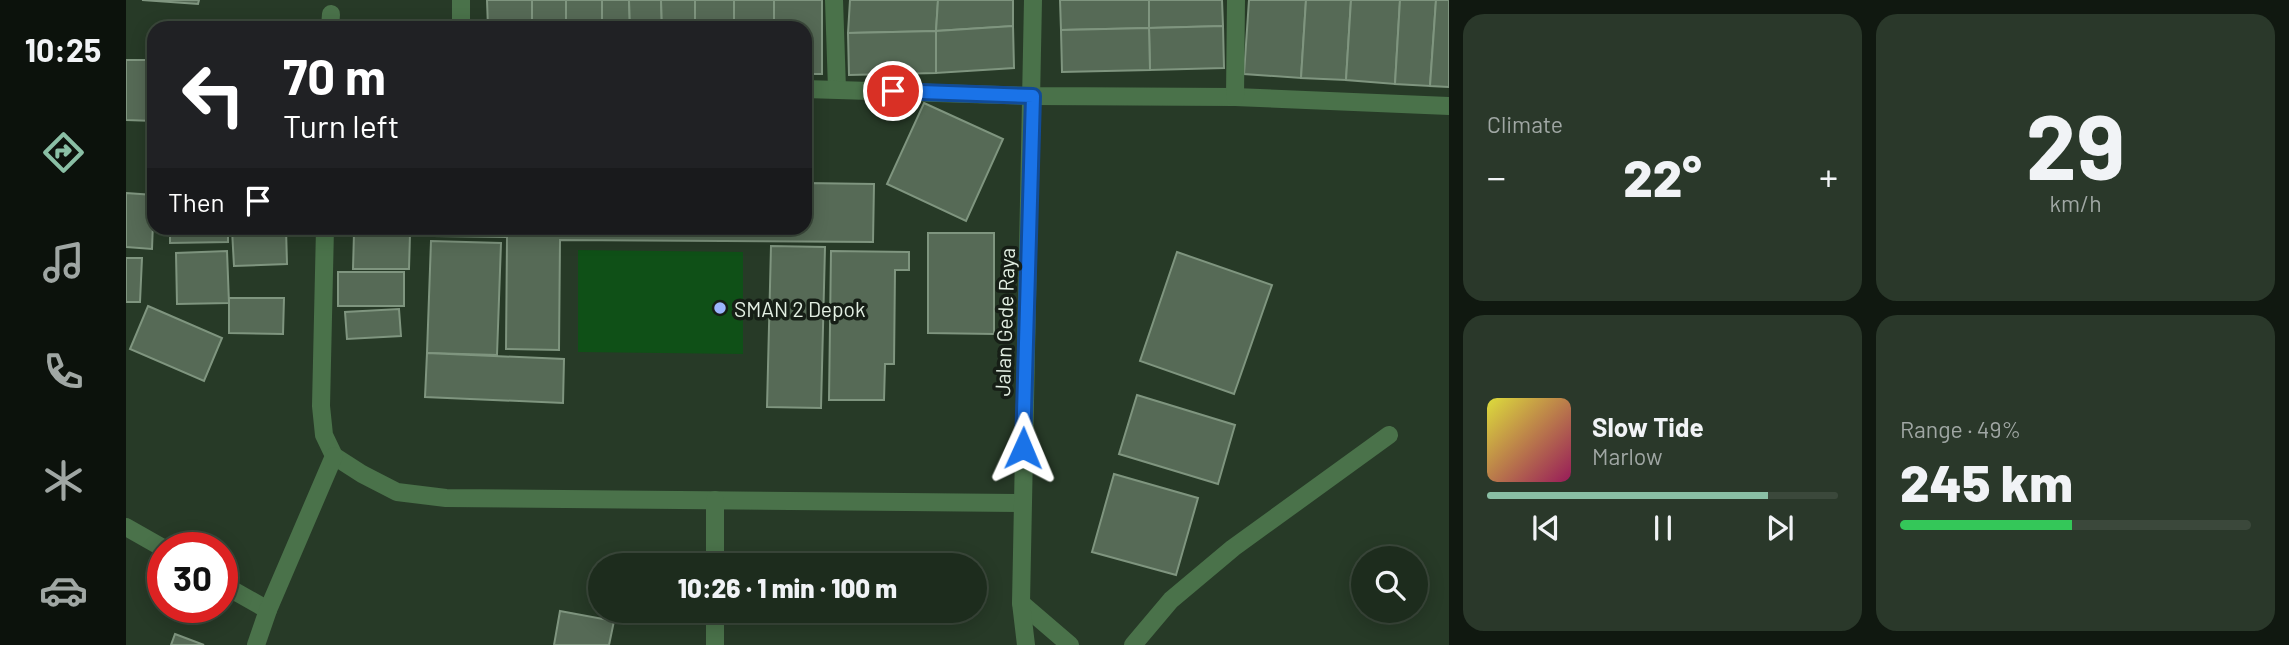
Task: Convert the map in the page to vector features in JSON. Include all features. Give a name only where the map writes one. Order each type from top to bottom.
[{"type":"street","points":[[461,0],[461,21]]},
{"type":"street","points":[[834,0],[837,89]]},
{"type":"street","name":"Jalan Gede Raya","points":[[1026,645],[1021,603],[1022,503],[1033,0]]},
{"type":"street","points":[[1235,97],[1236,0]]},
{"type":"street","points":[[812,89],[1033,96],[1235,97],[1449,106]]},
{"type":"street","points":[[325,235],[321,406],[324,435],[334,456],[397,492],[446,498],[1022,503]]},
{"type":"street","points":[[1133,645],[1171,600],[1233,548],[1389,435]]},
{"type":"street","points":[[256,645],[268,610],[334,456]]},
{"type":"street","points":[[715,500],[715,553]]},
{"type":"street","points":[[126,527],[147,539]]},
{"type":"street","points":[[238,592],[268,610]]},
{"type":"street","points":[[1021,603],[1070,645]]},
{"type":"street","points":[[715,623],[715,645]]},
{"type":"green space","points":[[578,250],[743,252],[743,354],[578,352]]},
{"type":"building","points":[[142,0],[199,0],[198,4]]},
{"type":"building","points":[[487,0],[532,0],[532,21],[488,21]]},
{"type":"building","points":[[532,0],[566,0],[566,21],[532,21]]},
{"type":"building","points":[[566,0],[602,0],[602,21],[566,21]]},
{"type":"building","points":[[602,0],[629,0],[630,21],[602,21]]},
{"type":"building","points":[[629,0],[661,0],[662,21],[630,21]]},
{"type":"building","points":[[661,0],[695,0],[695,21],[662,21]]},
{"type":"building","points":[[695,0],[734,0],[734,21],[695,21]]},
{"type":"building","points":[[734,0],[774,0],[774,21],[734,21]]},
{"type":"building","points":[[774,0],[822,0],[822,74],[812,74],[812,21],[774,21]]},
{"type":"building","points":[[850,0],[938,0],[936,31],[848,33]]},
{"type":"building","points":[[938,0],[1013,0],[1013,26],[936,31]]},
{"type":"building","points":[[1060,0],[1149,0],[1149,28],[1061,30]]},
{"type":"building","points":[[1149,0],[1222,0],[1223,26],[1149,28]]},
{"type":"building","points":[[1249,0],[1306,0],[1301,78],[1244,74]]},
{"type":"building","points":[[1306,0],[1351,0],[1346,80],[1301,78]]},
{"type":"building","points":[[1351,0],[1400,0],[1395,84],[1346,80]]},
{"type":"building","points":[[1400,0],[1436,0],[1430,86],[1395,84]]},
{"type":"building","points":[[1436,0],[1449,0],[1449,87],[1430,86]]},
{"type":"building","points":[[1013,26],[1014,68],[936,73],[936,31]]},
{"type":"building","points":[[1223,26],[1224,68],[1150,70],[1149,28]]},
{"type":"building","points":[[1149,28],[1150,70],[1062,72],[1061,30]]},
{"type":"building","points":[[936,31],[936,73],[849,75],[848,33]]},
{"type":"building","points":[[126,60],[147,60],[147,121],[126,120]]},
{"type":"building","points":[[924,103],[1003,139],[966,221],[887,184]]},
{"type":"building","points":[[812,183],[874,184],[873,242],[560,240],[559,350],[506,349],[507,237],[434,236],[812,235]]},
{"type":"building","points":[[126,193],[147,194],[147,235],[153,235],[152,249],[126,247]]},
{"type":"building","points":[[928,233],[994,233],[994,334],[928,333]]},
{"type":"building","points":[[170,235],[228,235],[228,242],[170,243]]},
{"type":"building","points":[[232,235],[286,235],[287,264],[234,266]]},
{"type":"building","points":[[354,235],[410,235],[409,269],[353,269]]},
{"type":"building","points":[[431,241],[501,243],[497,355],[427,353]]},
{"type":"building","points":[[771,246],[825,247],[821,408],[767,407]]},
{"type":"building","points":[[227,251],[229,303],[177,304],[176,253]]},
{"type":"building","points":[[831,251],[909,252],[909,270],[895,270],[894,364],[885,364],[884,400],[829,400]]},
{"type":"building","points":[[1177,252],[1272,285],[1234,394],[1140,361]]},
{"type":"building","points":[[126,258],[142,258],[140,302],[126,302]]},
{"type":"building","points":[[338,272],[404,272],[404,306],[338,306]]},
{"type":"building","points":[[229,298],[284,298],[283,334],[229,333]]},
{"type":"building","points":[[148,306],[222,338],[204,381],[130,349]]},
{"type":"building","points":[[399,309],[401,336],[347,339],[345,312]]},
{"type":"building","points":[[427,353],[564,359],[563,403],[425,397]]},
{"type":"building","points":[[1137,395],[1235,425],[1218,484],[1119,454]]},
{"type":"building","points":[[1114,474],[1198,498],[1176,575],[1092,552]]},
{"type":"building","points":[[560,611],[588,616],[588,623],[614,623],[609,645],[554,645]]},
{"type":"building","points":[[175,634],[204,645],[171,645]]},
{"type":"place","name":"SMAN 2 Depok","points":[[720,308]]},
{"type":"route","points":[[893,91],[1033,96],[1023,448]]}]
